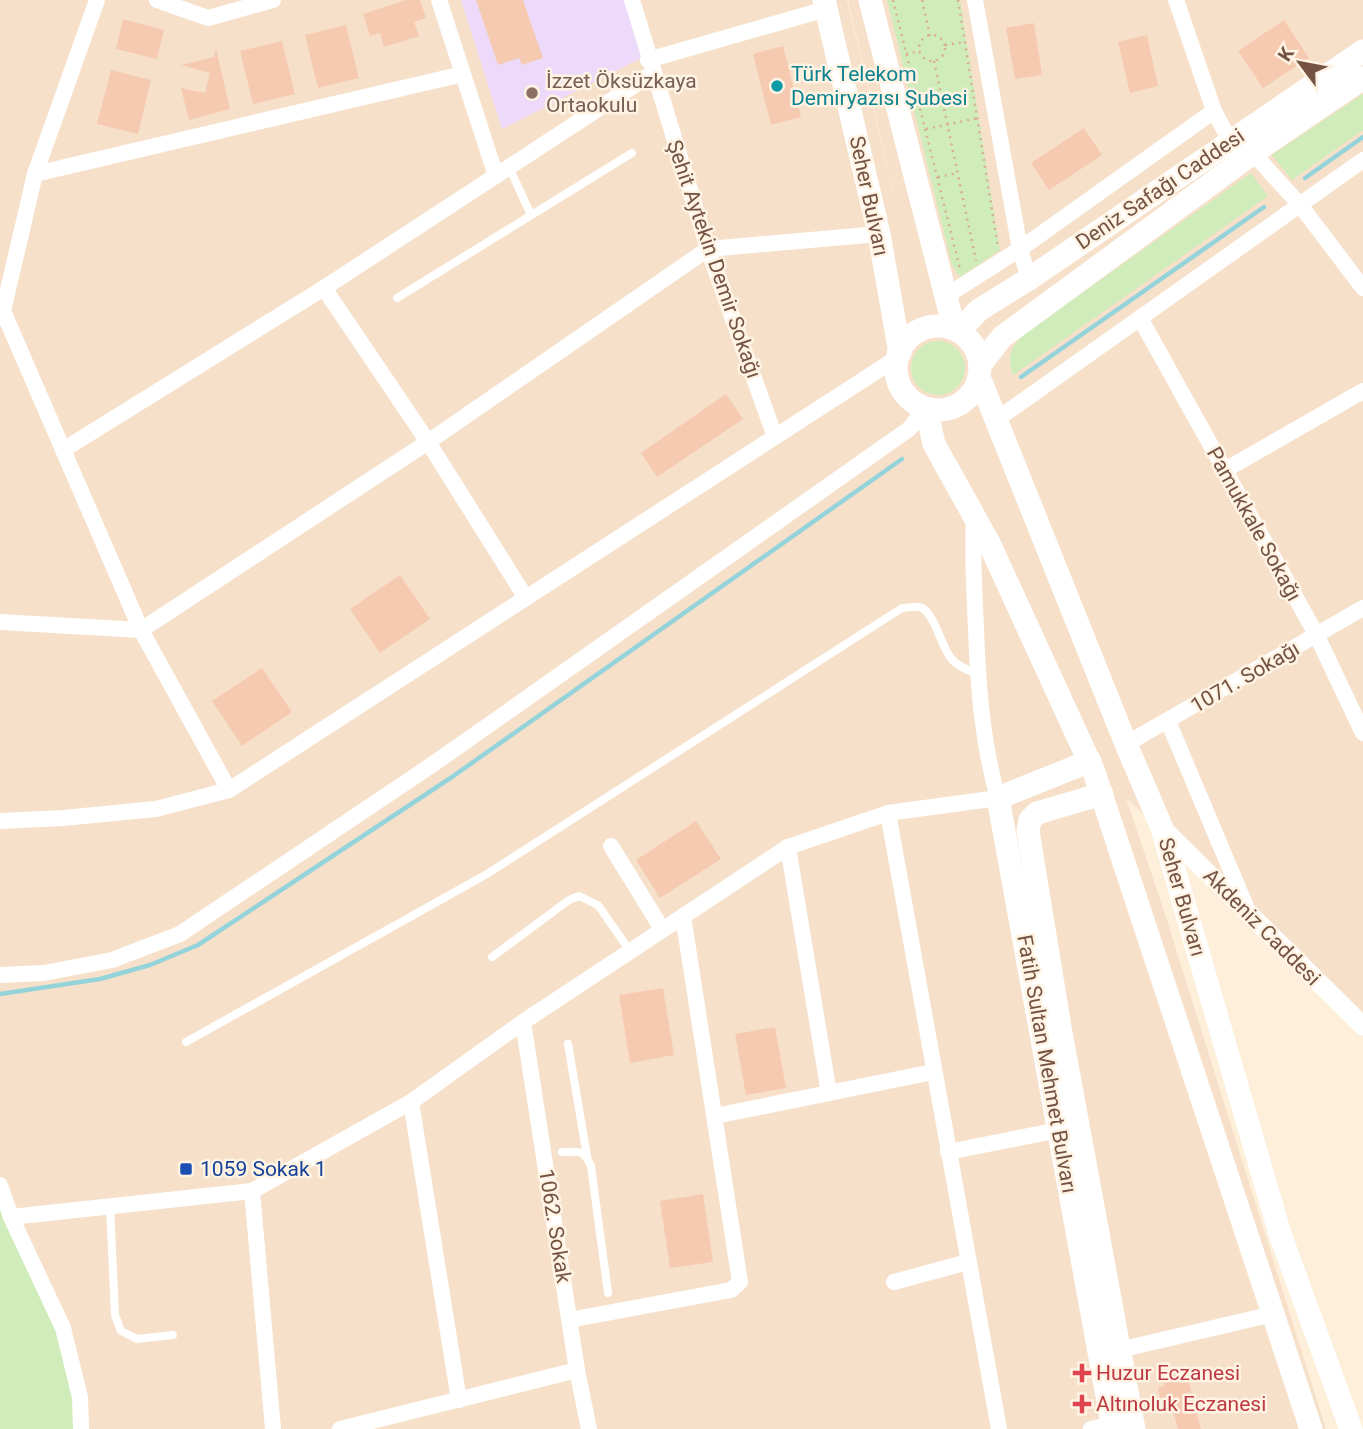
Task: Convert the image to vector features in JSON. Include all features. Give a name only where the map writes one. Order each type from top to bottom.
[{"type":"main road","points":[[870,0],[956,330]]},
{"type":"main road","name":"Seher Bulvarı","points":[[825,4],[879,234],[898,356]]},
{"type":"main road","name":"Deniz Safağı Caddesi","points":[[956,330],[979,310],[1029,279],[1363,51]]},
{"type":"main road","name":"Deniz Safağı Caddesi","points":[[980,371],[1002,337],[1254,153],[1363,78]]},
{"type":"main road","points":[[942,326],[956,330],[972,343],[980,371],[975,388],[958,405],[947,409],[928,408],[912,401],[904,393],[899,382],[898,356],[909,337],[919,330],[942,326]]},
{"type":"main road","name":"Seher Bulvarı","points":[[980,371],[996,420],[1162,828],[1280,1234],[1351,1429]]},
{"type":"main road","name":"Seher Bulvarı","points":[[928,408],[934,444],[989,543],[1090,761],[1311,1429]]},
{"type":"main road","points":[[998,798],[1090,761]]},
{"type":"main road","name":"Fatih Sultan Mehmet Bulvarı","points":[[1102,794],[1037,813],[1030,820],[1028,831],[1060,1027],[1119,1350],[1112,1428]]},
{"type":"main road","name":"Fatih Sultan Mehmet Bulvarı","points":[[998,798],[1112,1428]]},
{"type":"street","points":[[97,0],[35,174],[2,311],[141,630],[229,790]]},
{"type":"street","points":[[157,0],[208,18],[273,0]]},
{"type":"street","points":[[439,0],[463,74],[502,172]]},
{"type":"street","name":"Şehit Aytekin Demir Sokağı","points":[[632,0],[708,249],[775,437]]},
{"type":"street","points":[[975,0],[1020,249],[1029,279]]},
{"type":"street","points":[[1175,0],[1214,111],[1230,141]]},
{"type":"street","points":[[62,450],[324,288],[502,172],[650,66],[825,4]]},
{"type":"street","points":[[35,174],[463,74]]},
{"type":"street","points":[[946,296],[1020,249],[1214,111]]},
{"type":"street","points":[[1254,153],[1300,205],[1363,288]]},
{"type":"street","points":[[996,420],[1363,160]]},
{"type":"street","points":[[0,622],[141,630],[428,442],[708,249],[879,234]]},
{"type":"street","points":[[324,288],[428,442],[526,598]]},
{"type":"street","name":"Pamukkale Sokağı","points":[[1140,318],[1317,636],[1363,733]]},
{"type":"street","points":[[0,821],[156,809],[229,790],[898,356]]},
{"type":"street","points":[[1225,470],[1363,391]]},
{"type":"street","points":[[0,975],[44,973],[112,960],[180,934],[439,760],[909,429],[928,408]]},
{"type":"street","points":[[11,1217],[252,1191],[411,1102],[523,1022],[788,847],[888,813],[998,798],[986,749],[978,674],[972,553],[974,515]]},
{"type":"street","name":"1071. Sokağı","points":[[1126,744],[1363,608]]},
{"type":"street","points":[[1168,721],[1249,913]]},
{"type":"street","points":[[888,813],[999,1429]]},
{"type":"street","name":"Akdeniz Caddesi","points":[[1162,828],[1363,1026]]},
{"type":"street","points":[[611,846],[662,929]]},
{"type":"street","points":[[788,847],[829,1093]]},
{"type":"street","points":[[569,1320],[731,1290],[738,1286],[741,1278],[683,916]]},
{"type":"street","name":"1062. Sokak","points":[[523,1022],[577,1370],[589,1429]]},
{"type":"street","points":[[715,1116],[933,1072]]},
{"type":"street","points":[[411,1102],[459,1400]]},
{"type":"street","points":[[948,1152],[1059,1130]]},
{"type":"street","points":[[0,1185],[11,1217],[63,1328],[80,1397],[81,1429]]},
{"type":"street","points":[[252,1191],[273,1429]]},
{"type":"street","points":[[894,1282],[968,1262]]},
{"type":"street","points":[[1119,1350],[1273,1314]]},
{"type":"street","points":[[340,1429],[577,1370]]},
{"type":"lane","points":[[397,298],[632,153]]},
{"type":"lane","points":[[502,172],[531,215]]},
{"type":"lane","points":[[186,1042],[487,874],[902,608],[919,607],[928,612],[951,659],[965,670],[978,674]]},
{"type":"lane","points":[[492,957],[569,900],[579,896],[598,905],[630,951]]},
{"type":"lane","points":[[568,1044],[591,1166],[608,1293]]},
{"type":"lane","points":[[562,1152],[578,1152],[587,1156]]},
{"type":"lane","points":[[110,1206],[115,1315],[121,1331],[137,1339],[173,1335]]},
{"type":"path","points":[[893,0],[960,269],[976,261],[934,61]]},
{"type":"path","points":[[922,0],[930,36]]},
{"type":"path","points":[[958,0],[999,247]]},
{"type":"path","points":[[930,36],[939,37],[945,45],[943,56],[934,61],[927,60],[920,51],[921,42],[930,36]]},
{"type":"path","points":[[945,45],[965,42]]},
{"type":"path","points":[[906,54],[920,51]]},
{"type":"path","points":[[919,131],[978,118]]},
{"type":"path","points":[[938,177],[958,173]]},
{"type":"shaded area","points":[[0,0],[847,0],[912,270],[848,0],[1363,0],[1363,1024],[1243,905],[1126,798],[1165,914],[1326,1429],[86,1429],[0,1185]]},
{"type":"shaded area","name":"İzzet Öksüzkaya Ortaokulu","points":[[461,0],[627,0],[643,57],[502,129]]},
{"type":"green space","points":[[887,0],[960,0],[1000,250],[960,277],[952,265]]},
{"type":"green space","points":[[1363,94],[1363,130],[1292,180],[1272,155]]},
{"type":"green space","points":[[1251,173],[1268,196],[1013,375],[1011,354],[1023,335]]},
{"type":"green space","points":[[943,341],[953,345],[961,353],[965,368],[961,383],[953,391],[933,395],[923,391],[915,383],[911,363],[915,353],[923,345]]},
{"type":"green space","points":[[0,1185],[60,1315],[86,1429],[0,1429]]},
{"type":"building","points":[[406,0],[420,0],[426,18],[414,22],[419,36],[384,47],[380,33],[370,36],[363,14]]},
{"type":"building","points":[[476,0],[523,0],[543,58],[522,65],[519,58],[498,65]]},
{"type":"building","points":[[123,19],[164,30],[157,59],[116,49]]},
{"type":"building","points":[[1284,20],[1309,58],[1263,88],[1238,51]]},
{"type":"building","points":[[1034,23],[1042,75],[1015,79],[1006,28]]},
{"type":"building","points":[[346,25],[359,78],[318,88],[305,35]]},
{"type":"building","points":[[1147,35],[1158,86],[1130,93],[1118,42]]},
{"type":"building","points":[[282,41],[295,94],[253,104],[240,51]]},
{"type":"building","name":"Türk Telekom Demiryazısı Şubesi","points":[[783,46],[801,117],[771,125],[753,54]]},
{"type":"building","points":[[216,49],[230,109],[189,120],[181,88],[205,93],[210,73],[181,65],[214,57]]},
{"type":"building","points":[[111,70],[151,80],[138,134],[97,124]]},
{"type":"building","points":[[1084,128],[1102,155],[1049,190],[1031,163]]},
{"type":"building","points":[[726,394],[743,419],[657,477],[641,453]]},
{"type":"building","points":[[400,575],[430,619],[380,653],[350,609]]},
{"type":"building","points":[[262,668],[292,712],[242,746],[212,701]]},
{"type":"building","points":[[696,821],[721,859],[660,898],[636,860]]},
{"type":"building","points":[[663,988],[674,1055],[630,1063],[619,995]]},
{"type":"building","points":[[775,1027],[786,1088],[746,1095],[735,1034]]},
{"type":"building","points":[[703,1194],[713,1262],[670,1268],[660,1201]]},
{"type":"building","points":[[1186,1369],[1201,1429],[1178,1429],[1173,1411],[1164,1413],[1158,1388],[1164,1386],[1161,1375]]},
{"type":"waterway","points":[[1305,178],[1363,137]]},
{"type":"waterway","points":[[1021,377],[1264,207]]},
{"type":"waterway","points":[[0,994],[100,979],[150,965],[198,945],[452,777],[902,459]]},
{"type":"place","name":"Türk Telekom Demiryazısı Şubesi","points":[[777,86]]},
{"type":"place","name":"İzzet Öksüzkaya Ortaokulu","points":[[532,93]]},
{"type":"place","name":"1059 Sokak 1","points":[[186,1169]]},
{"type":"place","name":"Huzur Eczanesi","points":[[1082,1373]]},
{"type":"place","name":"Altınoluk Eczanesi","points":[[1082,1404]]}]
